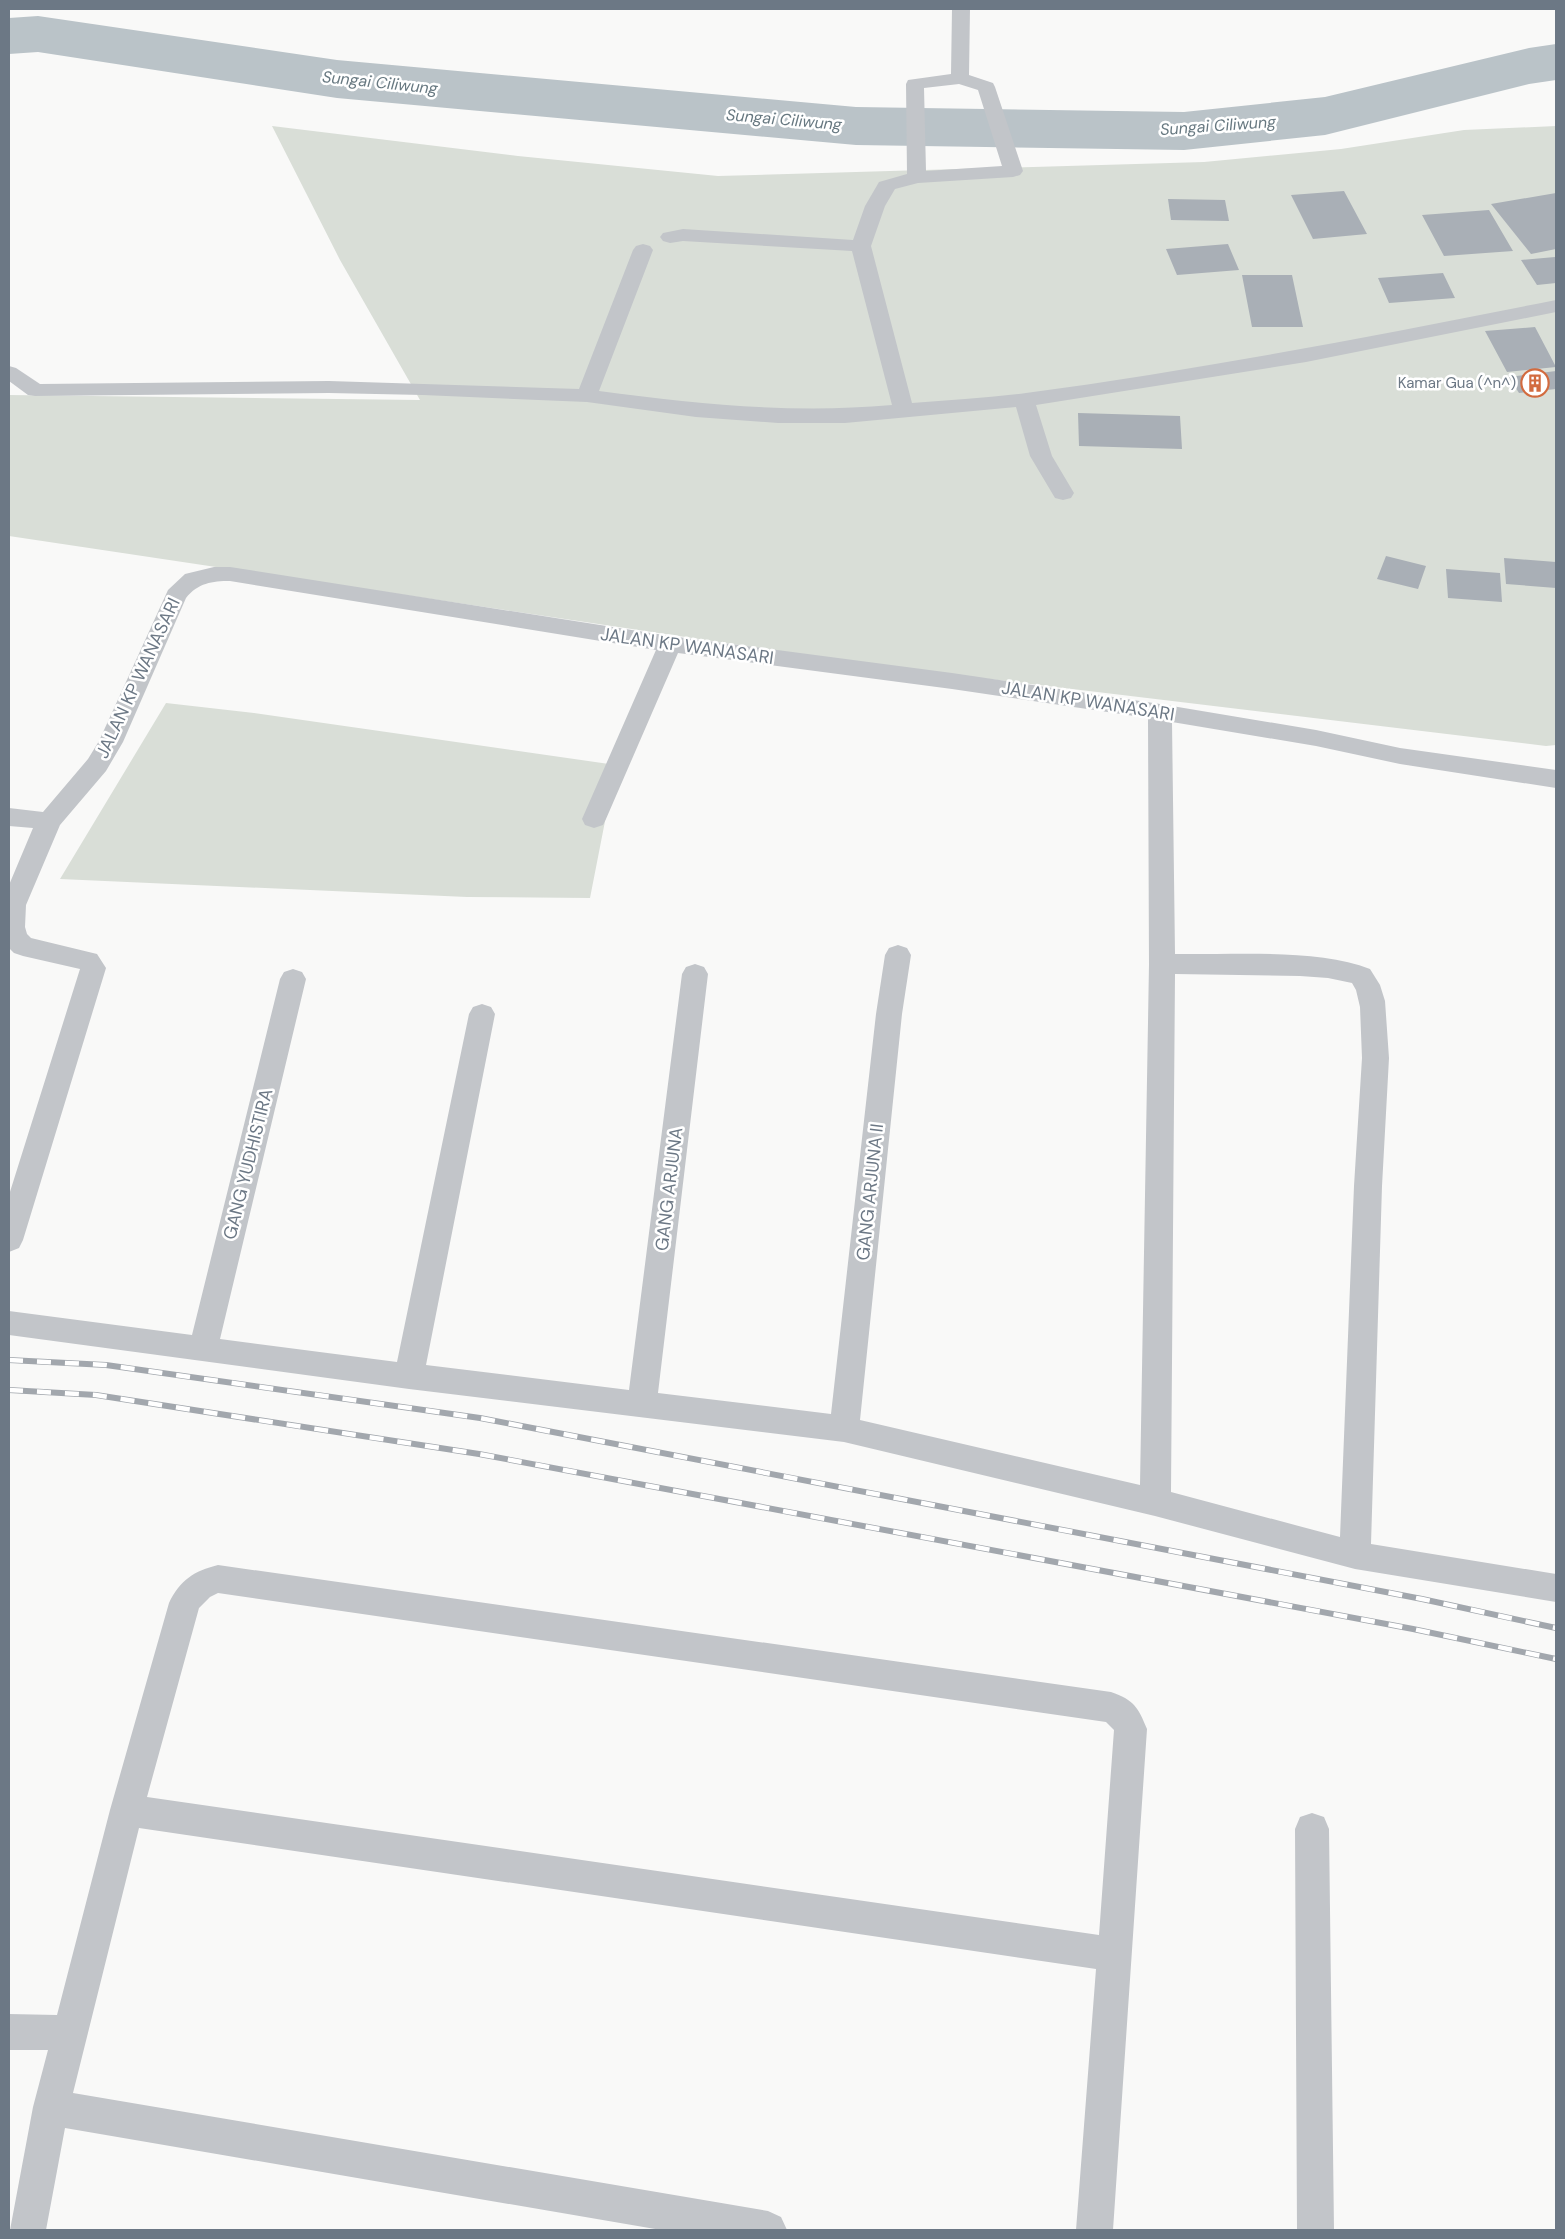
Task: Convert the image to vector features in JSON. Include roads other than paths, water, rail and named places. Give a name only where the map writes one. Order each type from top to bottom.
[{"type":"street","points":[[960,78],[961,9]]},
{"type":"street","points":[[904,412],[861,246],[874,206],[885,191],[886,186],[916,177],[1013,171],[986,87],[960,78],[915,84],[916,177]]},
{"type":"street","points":[[670,237],[683,235],[861,246]]},
{"type":"street","points":[[587,396],[643,250]]},
{"type":"street","points":[[9,388],[35,390],[329,387],[422,389],[587,396],[696,410],[778,416],[844,416],[1024,400],[1306,356],[1556,306]]},
{"type":"street","points":[[9,372],[35,390]]},
{"type":"street","points":[[1024,400],[1042,456],[1063,493]]},
{"type":"street","name":"JALAN KP WANASARI","points":[[11,905],[49,821],[97,766],[111,742],[176,595],[182,586],[192,579],[202,576],[230,574],[670,644],[952,681],[1160,712],[1316,738],[1400,756],[1556,779]]},
{"type":"street","points":[[594,820],[670,644]]},
{"type":"street","points":[[1155,1502],[1162,964],[1160,712]]},
{"type":"street","points":[[9,817],[49,821]]},
{"type":"street","points":[[9,1240],[93,968],[88,961],[23,946],[17,942],[12,930],[11,905]]},
{"type":"street","name":"GANG ARJUNA II","points":[[844,1429],[887,1034],[898,955]]},
{"type":"street","points":[[1162,964],[1321,967],[1354,972],[1361,975],[1366,983],[1374,1016],[1374,1056],[1355,1555]]},
{"type":"street","name":"GANG ARJUNA","points":[[642,1403],[695,974]]},
{"type":"street","name":"GANG YUDHISTIRA","points":[[203,1349],[293,978]]},
{"type":"street","points":[[409,1376],[482,1014]]},
{"type":"street","points":[[9,1323],[409,1376],[844,1429],[953,1453],[1155,1502],[1355,1555],[1556,1588]]},
{"type":"street","points":[[28,2230],[51,2108],[127,1810],[184,1603],[193,1589],[203,1582],[218,1579],[1111,1707],[1126,1718],[1130,1729],[1095,2230]]},
{"type":"street","points":[[127,1810],[1113,1954]]},
{"type":"street","points":[[1312,1829],[1316,2230]]},
{"type":"street","points":[[9,2032],[70,2033]]},
{"type":"street","points":[[51,2108],[768,2230]]},
{"type":"waterway","name":"Sungai Ciliwung","points":[[9,36],[38,34],[337,79],[856,126],[1184,131],[1325,116],[1529,66],[1556,62]]},
{"type":"railway","points":[[9,1360],[106,1365],[480,1418],[1422,1599],[1556,1628]]},
{"type":"railway","points":[[9,1390],[96,1395],[479,1454],[1413,1629],[1556,1659]]},
{"type":"place","name":"Kamar Gua (^n^)","points":[[1535,383]]}]
